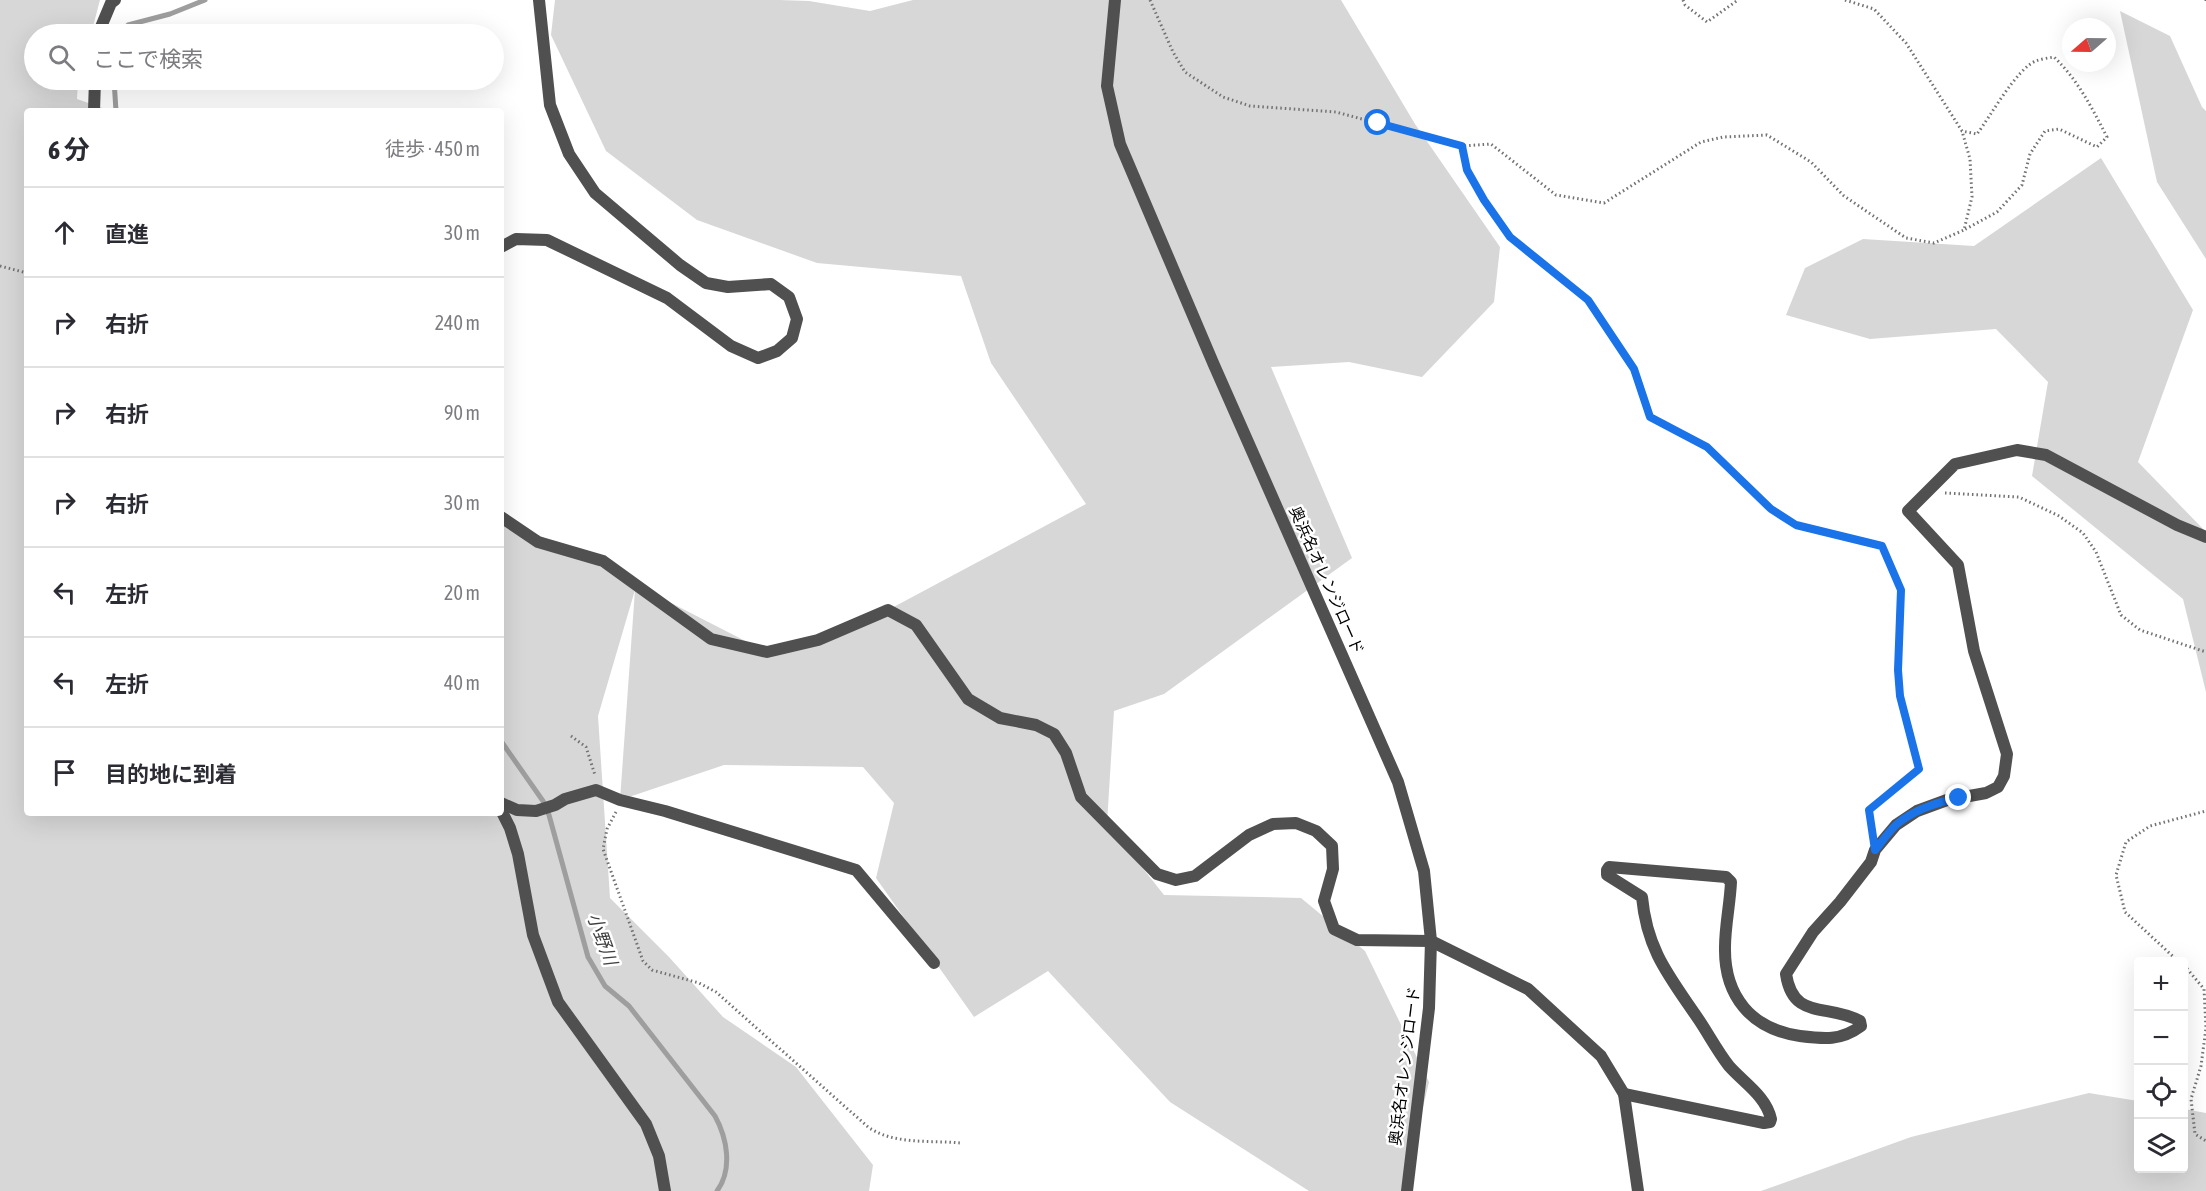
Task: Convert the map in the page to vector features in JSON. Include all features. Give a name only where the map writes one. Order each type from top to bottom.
[{"type":"street","points":[[102,24],[111,3],[115,0]]},
{"type":"street","points":[[504,245],[516,239],[547,240],[667,298],[731,346],[758,358],[777,351],[792,338],[797,319],[789,297],[771,284],[728,287],[706,283],[680,265],[595,193],[569,154],[550,105],[539,0]]},
{"type":"street","name":"奥浜名オレンジロード","points":[[1115,0],[1107,86],[1120,144],[1398,782],[1424,871],[1431,941],[1429,1008],[1407,1191]]},
{"type":"street","points":[[94,108],[95,90]]},
{"type":"street","points":[[1624,1094],[1764,1123],[1772,1119],[1761,1097],[1729,1065],[1658,960],[1644,922],[1642,897],[1608,875],[1609,867],[1726,877],[1731,882],[1725,947],[1727,977],[1739,1004],[1760,1023],[1786,1034],[1827,1040],[1852,1032],[1861,1026],[1860,1021],[1850,1016],[1806,1006],[1795,1000],[1790,993],[1786,974],[1813,932],[1871,862],[1875,850],[1896,825],[1917,811],[1947,800],[1986,793],[1998,787],[2004,776],[2007,754],[1974,651],[1958,565],[1908,511],[1955,464],[2017,450],[2046,455],[2177,525],[2206,537]]},
{"type":"street","points":[[504,519],[538,542],[603,561],[711,639],[766,652],[818,640],[888,610],[916,625],[968,699],[1000,718],[1036,725],[1054,734],[1066,753],[1080,797],[1157,874],[1176,880],[1195,876],[1249,835],[1273,824],[1296,823],[1316,831],[1332,846],[1333,869],[1324,901],[1334,929],[1357,940],[1431,941],[1528,989],[1601,1056],[1624,1094],[1638,1191]]},
{"type":"street","points":[[504,804],[517,810],[536,811],[596,789],[620,800],[856,870],[934,963]]},
{"type":"street","points":[[504,816],[518,854],[533,935],[558,1002],[646,1124],[659,1156],[665,1191]]},
{"type":"path","points":[[1150,0],[1173,52],[1185,72],[1223,97],[1250,106],[1336,112],[1462,146],[1491,144],[1556,195],[1604,203],[1701,142],[1723,137],[1767,135],[1811,162],[1844,196],[1906,238],[1934,243],[1997,212],[2022,185],[2030,154],[2045,131],[2059,129],[2097,147],[2107,137],[2071,74],[2054,57],[2034,61],[2013,80],[1977,135],[1962,131]]},
{"type":"path","points":[[1683,0],[1685,5],[1707,22],[1738,0]]},
{"type":"path","points":[[1845,0],[1874,9],[1906,43],[1962,131],[1970,159],[1972,198],[1964,230]]},
{"type":"path","points":[[1462,146],[1467,170],[1484,200],[1510,237],[1588,300],[1634,369],[1650,417],[1707,447],[1771,509],[1796,525],[1882,546],[1901,590],[1898,670],[1900,696],[1919,769],[1869,810],[1875,850]]},
{"type":"path","points":[[0,266],[24,272]]},
{"type":"path","points":[[1926,492],[2019,497],[2060,516],[2083,533],[2096,552],[2121,615],[2140,630],[2206,652]]},
{"type":"path","points":[[570,736],[586,747],[597,780],[596,789]]},
{"type":"path","points":[[620,800],[607,829],[603,849],[643,961],[652,970],[699,983],[716,992],[868,1127],[880,1135],[894,1139],[960,1143]]},
{"type":"path","points":[[2174,957],[2125,912],[2116,875],[2126,842],[2150,825],[2206,811]]},
{"type":"path","points":[[2188,971],[2204,989],[2206,1028],[2201,1066],[2192,1100],[2195,1134],[2206,1141]]},
{"type":"shaded area","points":[[0,0],[100,0],[94,24],[24,24],[24,90],[77,90],[77,99],[102,108],[24,108],[24,816],[504,816],[504,518],[767,652],[888,610],[1086,504],[991,363],[961,276],[817,263],[697,220],[606,151],[551,35],[555,0],[809,1],[870,11],[913,0],[1341,0],[1415,124],[1500,247],[1494,302],[1422,377],[1349,362],[1271,367],[1352,558],[1164,694],[1114,711],[1107,823],[1164,895],[1301,898],[1365,951],[1429,1082],[1403,1191],[1309,1191],[1170,1102],[1048,971],[974,1017],[876,878],[894,803],[863,767],[724,765],[620,800],[635,590],[598,716],[610,898],[669,957],[723,1017],[796,1067],[873,1165],[869,1191],[0,1191]]},
{"type":"shaded area","points":[[2120,11],[2170,36],[2202,107],[2206,111],[2206,259],[2157,182]]},
{"type":"shaded area","points":[[2101,158],[2193,310],[2138,462],[2206,532],[2206,692],[2183,599],[2032,476],[2048,382],[1996,329],[1870,339],[1786,315],[1805,268],[1863,239],[1974,246]]},
{"type":"shaded area","points":[[2089,1093],[2134,1100],[2134,1173],[2188,1173],[2188,1110],[2206,1113],[2206,1191],[1761,1191],[1911,1137]]},
{"type":"waterway","name":"小野川","points":[[132,24],[170,14],[205,0]]},
{"type":"waterway","name":"小野川","points":[[115,90],[116,108]]},
{"type":"waterway","name":"小野川","points":[[504,745],[543,801],[549,815],[588,957],[605,986],[629,1006],[715,1116],[723,1134],[727,1163],[717,1191]]},
{"type":"route","points":[[1378,123],[1462,146],[1467,170],[1484,200],[1510,237],[1588,300],[1634,369],[1650,417],[1707,447],[1771,509],[1796,525],[1882,546],[1901,590],[1898,670],[1900,696],[1919,769],[1902,780],[1869,810],[1875,850],[1896,825],[1917,811],[1959,798]]}]
